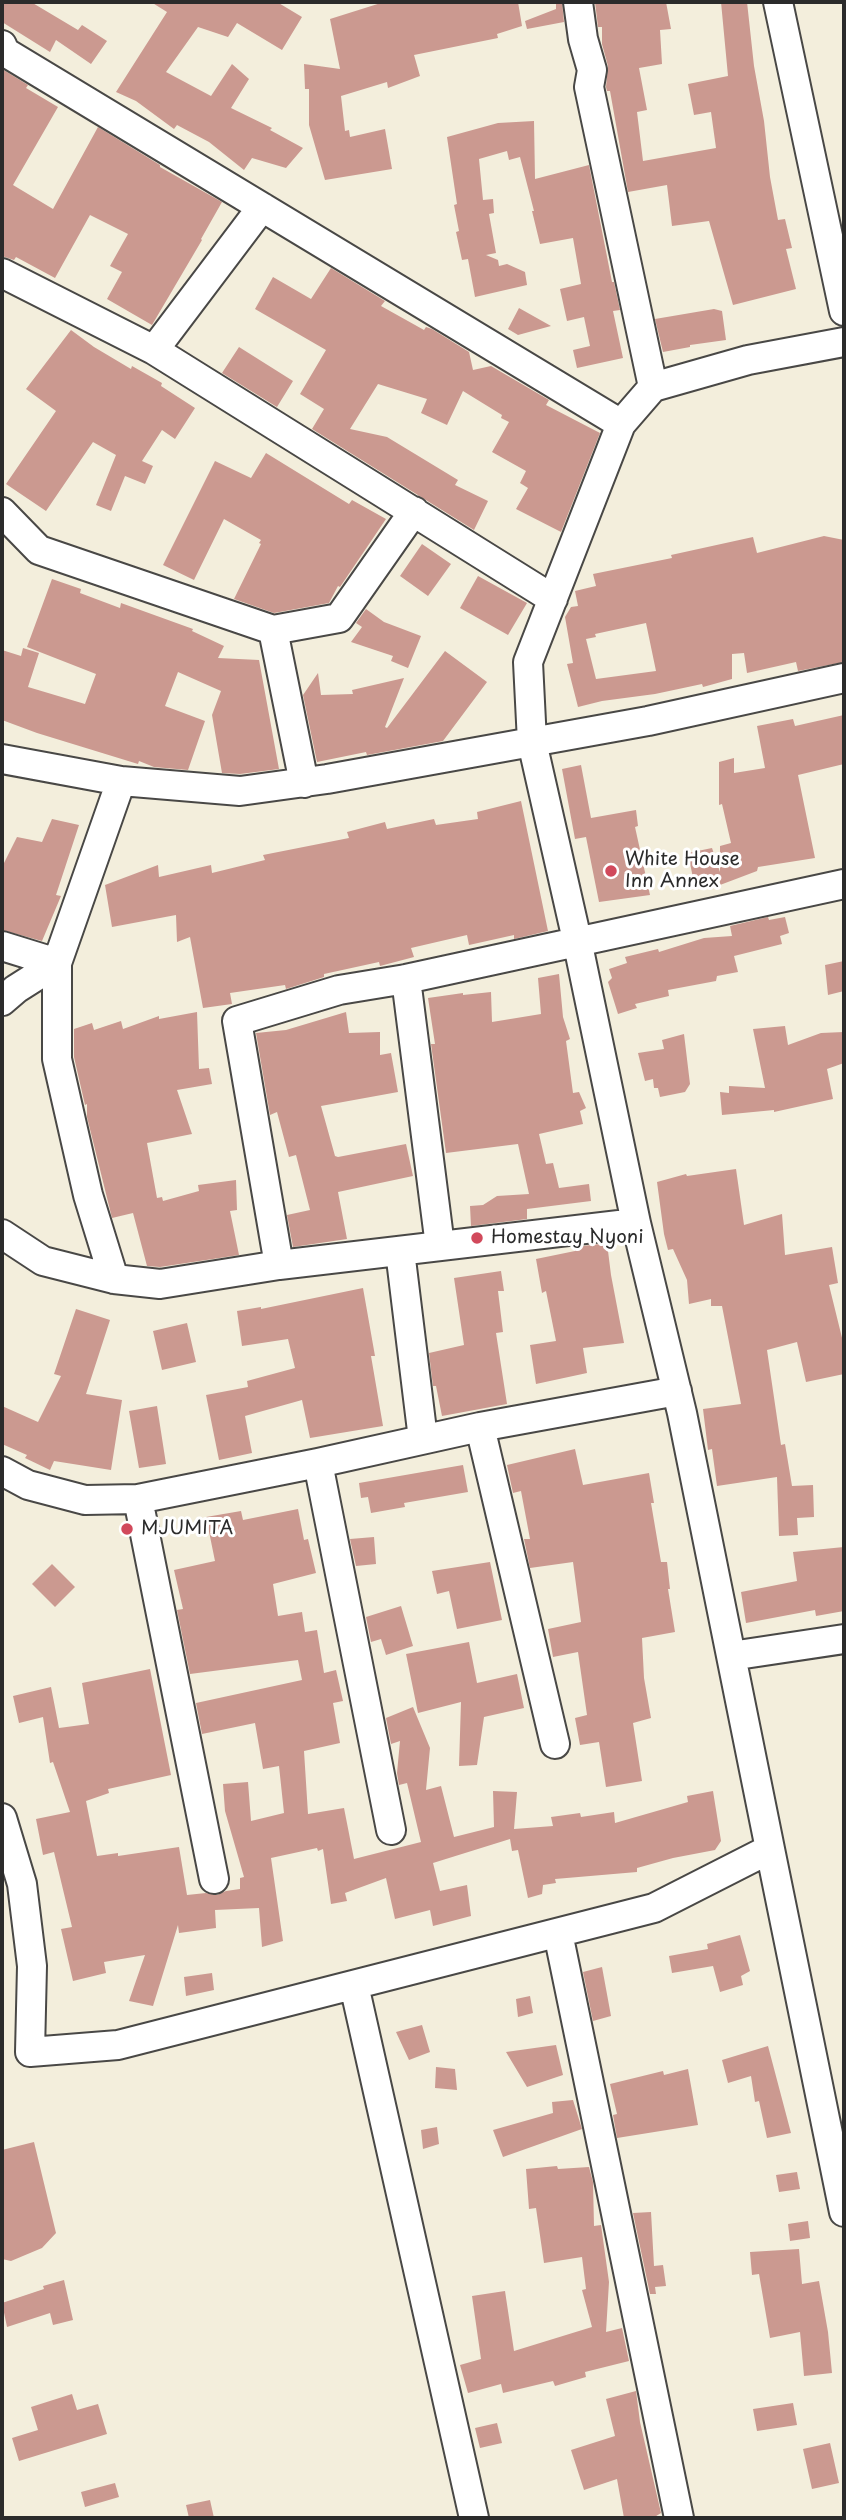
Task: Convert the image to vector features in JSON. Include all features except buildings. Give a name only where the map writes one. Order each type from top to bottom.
[{"type":"street","points":[[578,2],[583,39],[592,69],[589,87],[653,387]]},
{"type":"street","points":[[778,2],[844,311]]},
{"type":"street","points":[[2,45],[5,52],[621,424]]},
{"type":"street","points":[[154,350],[262,207]]},
{"type":"street","points":[[2,272],[154,350],[553,599]]},
{"type":"street","points":[[844,342],[748,360],[653,387],[621,424],[528,663],[533,742],[636,1223],[677,1391],[770,1849],[840,2169],[844,2212]]},
{"type":"street","points":[[2,512],[39,550],[273,630],[339,618],[414,511]]},
{"type":"street","points":[[273,630],[304,783]]},
{"type":"street","points":[[2,759],[121,781],[240,791],[304,783],[648,721],[844,678]]},
{"type":"street","points":[[114,1279],[88,1195],[57,1059],[57,963],[121,781]]},
{"type":"street","points":[[279,1265],[237,1021],[340,990],[406,979],[844,884]]},
{"type":"street","points":[[2,946],[57,963]]},
{"type":"street","points":[[2,1001],[57,963]]},
{"type":"street","points":[[406,979],[440,1246]]},
{"type":"street","points":[[2,1234],[43,1261],[114,1279],[160,1284],[279,1265],[636,1223]]},
{"type":"street","points":[[400,1251],[423,1439]]},
{"type":"street","points":[[2,1471],[28,1485],[85,1500],[138,1499],[480,1427],[677,1391]]},
{"type":"street","points":[[480,1427],[555,1744]]},
{"type":"street","points":[[318,1463],[391,1830]]},
{"type":"street","points":[[138,1499],[214,1879]]},
{"type":"street","points":[[731,1656],[844,1639]]},
{"type":"street","points":[[2,1818],[12,1886],[32,1966],[30,2052],[118,2045],[654,1908],[770,1849]]},
{"type":"street","points":[[558,1933],[679,2518]]},
{"type":"street","points":[[354,1985],[474,2518]]},
{"type":"place","name":"White House Inn Annex","points":[[611,871]]},
{"type":"place","name":"Homestay Nyoni","points":[[477,1238]]},
{"type":"place","name":"MJUMITA","points":[[127,1529]]}]
